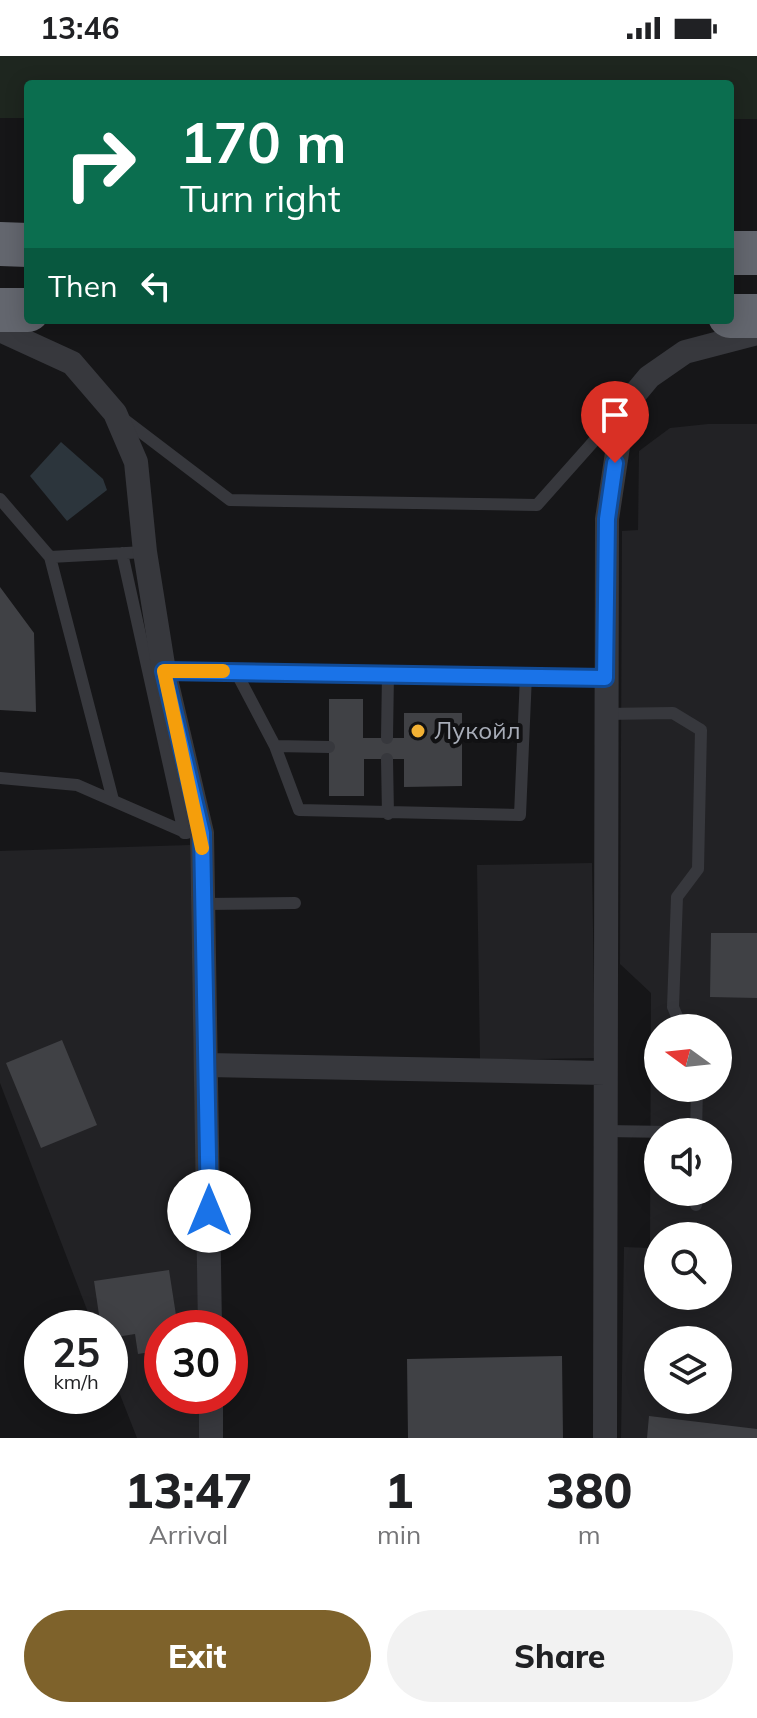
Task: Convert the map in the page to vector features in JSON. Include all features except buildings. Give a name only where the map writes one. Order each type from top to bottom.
[{"type":"highway","points":[[0,244],[24,245]]},
{"type":"highway","points":[[734,253],[757,253]]},
{"type":"highway","points":[[0,310],[24,310]]},
{"type":"highway","points":[[734,316],[757,316]]},
{"type":"street","points":[[0,330],[72,363],[115,413],[136,462],[133,553],[164,671],[204,904],[209,1065],[210,1310]]},
{"type":"street","points":[[605,1438],[607,519],[624,407],[649,377],[685,352],[757,333]]},
{"type":"street","points":[[209,1065],[605,1073]]},
{"type":"street","points":[[211,1414],[211,1438]]},
{"type":"lane","points":[[115,413],[230,500],[537,505],[624,407]]},
{"type":"lane","points":[[0,499],[50,557],[113,800]]},
{"type":"lane","points":[[50,557],[133,553],[193,833]]},
{"type":"lane","points":[[164,671],[605,678]]},
{"type":"lane","points":[[236,672],[275,746],[299,810],[388,814],[520,815],[526,675]]},
{"type":"lane","points":[[387,738],[388,673]]},
{"type":"lane","points":[[605,714],[673,713],[701,730],[698,869],[677,897],[673,1007],[676,1014]]},
{"type":"lane","points":[[275,746],[329,747]]},
{"type":"lane","points":[[387,759],[388,814]]},
{"type":"lane","points":[[0,778],[77,785],[193,833]]},
{"type":"lane","points":[[204,904],[295,903]]},
{"type":"lane","points":[[605,1131],[644,1132]]},
{"type":"shaded area","points":[[0,56],[757,56],[757,119],[734,119],[734,80],[24,80],[24,118],[0,118]]},
{"type":"shaded area","points":[[757,424],[757,1438],[621,1438],[624,1247],[644,1248],[644,1310],[732,1310],[732,1222],[650,1222],[650,1206],[732,1206],[732,1118],[651,1118],[651,1102],[732,1102],[732,1014],[651,1014],[651,993],[620,964],[622,531],[638,530],[639,451],[670,428]]},
{"type":"shaded area","points":[[61,442],[103,479],[107,490],[67,521],[30,476]]},
{"type":"shaded area","points":[[190,845],[199,1310],[144,1310],[144,1414],[200,1414],[200,1438],[137,1438],[128,1414],[128,1310],[87,1310],[0,1083],[0,851]]},
{"type":"shaded area","points":[[592,863],[595,1058],[480,1060],[477,865]]},
{"type":"slow traffic","points":[[202,848],[202,833],[164,671],[223,671]]},
{"type":"place","name":"Лукойл","points":[[418,731]]},
{"type":"route","points":[[209,1211],[209,1065],[202,833],[164,671],[605,678],[607,519],[615,463]]}]
